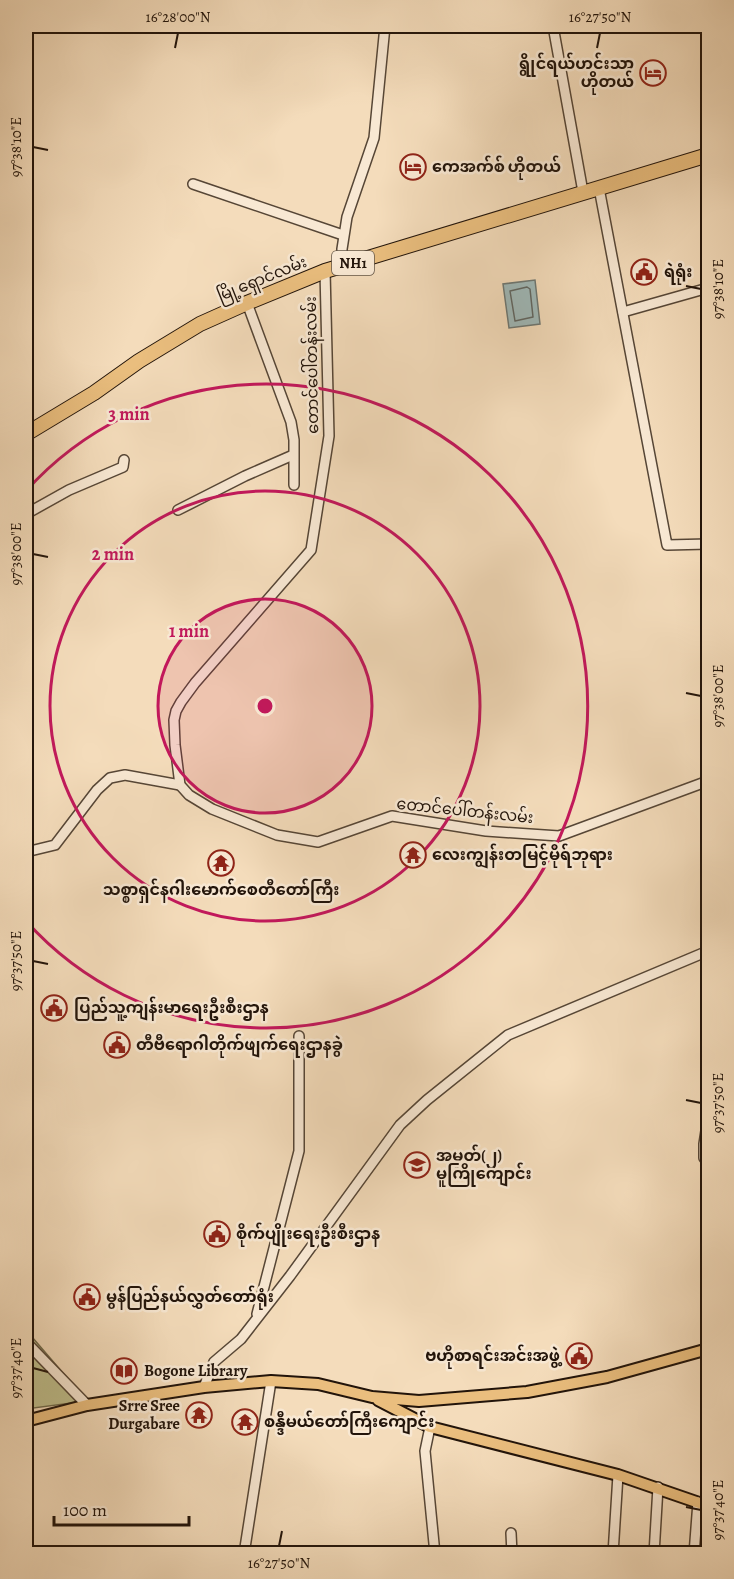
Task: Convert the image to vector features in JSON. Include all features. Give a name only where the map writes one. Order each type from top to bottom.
[{"type":"highway","name":"မြို့ရှောင်လမ်း","points":[[26,434],[200,324],[325,271],[708,155]]},
{"type":"main road","points":[[26,1421],[87,1405],[271,1381],[318,1384],[372,1397],[419,1401],[526,1392],[607,1377],[708,1349]]},
{"type":"main road","points":[[372,1397],[430,1427],[618,1475],[703,1504]]},
{"type":"street","points":[[342,266],[343,235],[347,217],[374,138],[385,26]]},
{"type":"street","points":[[553,26],[584,192]]},
{"type":"street","points":[[193,184],[343,235]]},
{"type":"street","points":[[599,188],[667,545],[708,544]]},
{"type":"street","name":"တောင်ပေါ်တန်းလမ်း","points":[[325,271],[329,436],[311,550],[181,702],[176,711],[174,732],[180,785],[189,795],[212,808],[277,835],[318,842],[392,816],[486,831],[559,836],[708,781]]},
{"type":"street","points":[[623,312],[708,288]]},
{"type":"street","points":[[247,303],[291,422],[294,440],[294,485]]},
{"type":"street","points":[[178,510],[293,455]]},
{"type":"street","points":[[26,514],[69,490],[123,467],[124,460]]},
{"type":"street","points":[[26,852],[55,845],[97,790],[110,778],[125,775],[180,785]]},
{"type":"street","points":[[204,1388],[214,1362],[241,1339],[400,1125],[427,1100],[508,1035],[708,951]]},
{"type":"street","points":[[256,1316],[299,1151],[299,1036]]},
{"type":"street","points":[[708,1118],[704,1144],[704,1158],[708,1158]]},
{"type":"street","points":[[26,1342],[87,1405]]},
{"type":"street","points":[[244,1554],[271,1381]]},
{"type":"street","points":[[430,1427],[425,1451],[435,1554]]},
{"type":"street","points":[[613,1554],[618,1475]]},
{"type":"street","points":[[654,1554],[658,1487]]},
{"type":"street","points":[[694,1554],[703,1504]]},
{"type":"street","points":[[511,1533],[512,1554]]},
{"type":"green space","points":[[26,1330],[87,1401],[26,1409]]},
{"type":"water","points":[[535,280],[540,324],[509,328],[503,284]]},
{"type":"place","name":"ရွိုင်ရယ်ဟင်းသာ ဟိုတယ်","points":[[653,73]]},
{"type":"place","name":"ကေအက်စ် ဟိုတယ်","points":[[413,167]]},
{"type":"place","name":"ရဲရုံး","points":[[644,272]]},
{"type":"place","name":"လေးကျွန်းတမြင့်မိုရ်ဘုရား","points":[[413,855]]},
{"type":"place","name":"သစ္စာရှင်နဂါးမောက်စေတီတော်ကြီး","points":[[221,863]]},
{"type":"place","name":"ပြည်သူ့ကျန်းမာရေးဦးစီးဌာန","points":[[54,1008]]},
{"type":"place","name":"တီဗီရောဂါတိုက်ဖျက်ရေးဌာနခွဲ","points":[[117,1045]]},
{"type":"place","name":"အမှတ်(၂) မူကြိုကျောင်း","points":[[417,1165]]},
{"type":"place","name":"စိုက်ပျိုးရေးဦးစီးဌာန","points":[[217,1234]]},
{"type":"place","name":"မွန်ပြည်နယ်လွှတ်တော်ရုံး","points":[[87,1297]]},
{"type":"place","name":"ဗဟိုစာရင်းအင်းအဖွဲ့","points":[[579,1356]]},
{"type":"place","name":"Bogone Library","points":[[124,1371]]},
{"type":"place","name":"Srre Sree Durgabare","points":[[199,1415]]},
{"type":"place","name":"စန္ဒီမယ်တော်ကြီးကျောင်း","points":[[245,1422]]}]
